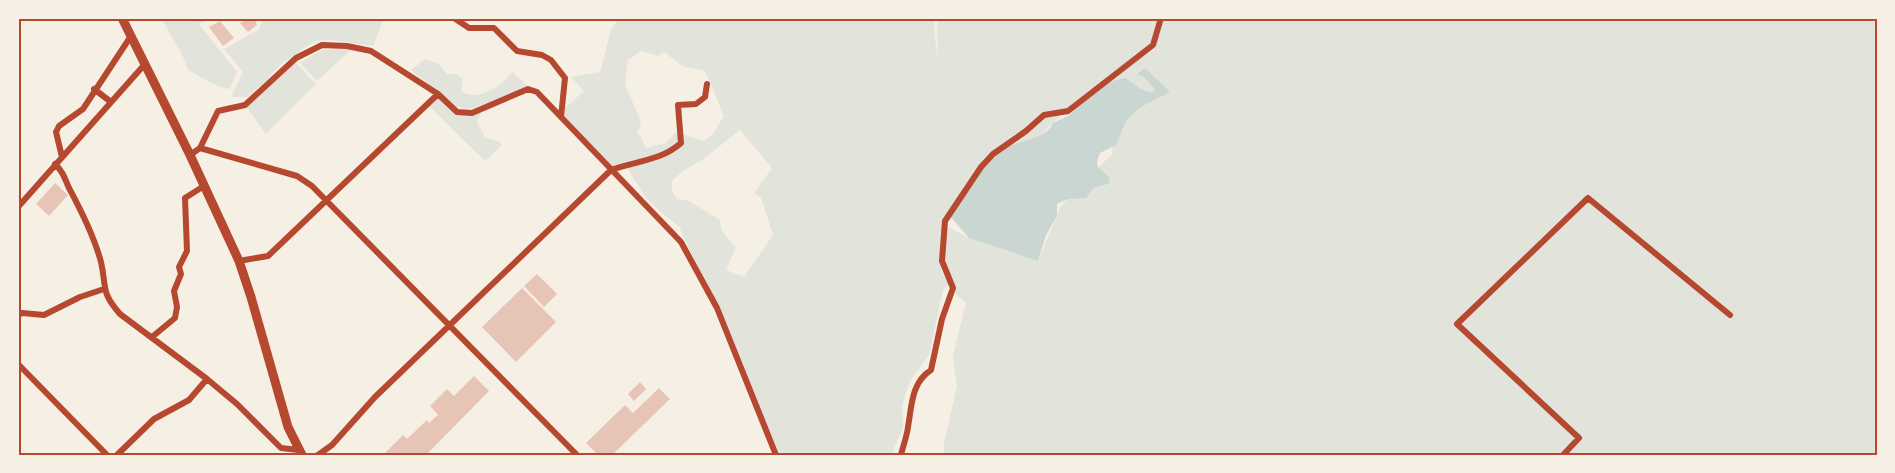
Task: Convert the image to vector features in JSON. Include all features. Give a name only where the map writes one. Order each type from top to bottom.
[{"type":"main road","points":[[122,18],[190,155],[239,261],[288,427],[301,452]]},
{"type":"street","points":[[454,18],[469,28],[494,28],[516,51],[542,55],[551,60],[565,78],[561,117]]},
{"type":"street","points":[[901,455],[908,430],[913,393],[922,376],[932,370],[942,319],[953,288],[942,261],[945,221],[981,166],[993,154],[1044,115],[1068,111],[1153,45],[1161,18]]},
{"type":"street","points":[[62,157],[56,132],[63,122],[83,109],[131,36]]},
{"type":"street","points":[[190,155],[200,148],[218,111],[244,105],[296,57],[322,45],[347,46],[370,51],[438,94],[457,112],[472,113],[528,89],[537,92],[681,242],[717,308],[777,455]]},
{"type":"street","points":[[18,207],[145,64]]},
{"type":"street","points":[[318,455],[332,445],[375,397],[610,170],[651,159],[671,151],[681,143],[678,105],[696,104],[705,97],[707,84]]},
{"type":"street","points":[[94,89],[111,102]]},
{"type":"street","points":[[239,261],[268,256],[438,94]]},
{"type":"street","points":[[200,148],[297,176],[312,186],[577,455]]},
{"type":"street","points":[[55,164],[62,171],[86,219],[101,264],[104,289],[110,303],[120,314],[237,404],[281,448],[301,452]]},
{"type":"street","points":[[152,338],[175,318],[177,307],[174,291],[181,274],[179,267],[187,250],[185,198],[204,186]]},
{"type":"street","points":[[1563,455],[1579,438],[1457,324],[1588,198],[1730,315]]},
{"type":"street","points":[[18,315],[22,313],[44,315],[80,297],[104,289]]},
{"type":"street","points":[[18,364],[107,455]]},
{"type":"street","points":[[117,455],[154,419],[189,400],[207,379]]},
{"type":"shaded area","points":[[162,18],[209,18],[199,24],[237,72],[230,89],[214,84],[188,70]]},
{"type":"shaded area","points":[[263,18],[384,18],[373,46],[331,40],[315,41],[281,64],[247,97],[231,97],[243,72],[224,49],[258,30]]},
{"type":"shaded area","points":[[619,18],[935,18],[934,32],[938,59],[937,18],[1877,18],[1877,455],[944,455],[944,443],[957,386],[953,356],[966,303],[952,291],[944,248],[948,227],[969,238],[1038,261],[1061,206],[1112,154],[1113,135],[1120,113],[1061,115],[1037,139],[975,169],[942,222],[941,270],[949,285],[943,290],[929,355],[910,381],[902,405],[903,428],[894,447],[893,455],[776,455],[733,342],[681,228],[646,198],[629,171],[629,165],[613,168],[565,117],[565,108],[584,91],[571,77],[600,72],[611,30]],"holes":[[[641,51],[658,56],[664,52],[684,67],[703,70],[724,116],[712,135],[703,141],[676,132],[666,143],[646,148],[640,135],[637,134],[641,122],[625,84],[628,60]],[[740,130],[772,168],[754,193],[761,198],[773,235],[744,277],[726,270],[736,248],[722,231],[720,220],[689,201],[676,199],[672,190],[672,181],[684,170],[702,160]]]},
{"type":"shaded area","points":[[354,47],[317,81],[300,63],[322,50]]},
{"type":"shaded area","points":[[425,59],[439,64],[447,74],[457,74],[463,79],[461,92],[481,94],[501,84],[512,72],[528,86],[469,109],[457,107],[411,70]]},
{"type":"shaded area","points":[[293,60],[316,84],[266,134],[245,105]]},
{"type":"shaded area","points":[[1145,68],[1170,92],[1139,108],[1126,121],[1116,145],[1100,153],[1097,161],[1098,167],[1110,178],[1108,184],[1093,188],[1086,198],[1068,199],[1057,204],[1057,216],[1046,235],[1038,261],[969,238],[949,215],[972,180],[993,155],[1006,147],[1043,134],[1053,123],[1072,113],[1084,98],[1095,90],[1110,82],[1125,78],[1142,90],[1153,92],[1155,90],[1144,77],[1137,74]]},
{"type":"shaded area","points":[[436,96],[461,112],[481,112],[477,122],[485,137],[500,142],[501,146],[485,161],[427,104]]},
{"type":"building","points":[[241,18],[254,18],[257,25],[248,32],[240,23],[243,21]]},
{"type":"building","points":[[220,21],[234,38],[223,46],[209,27]]},
{"type":"building","points":[[55,183],[68,195],[49,216],[36,204]]},
{"type":"building","points":[[537,274],[557,294],[544,307],[524,286]]},
{"type":"building","points":[[522,288],[556,322],[516,362],[482,327]]},
{"type":"building","points":[[474,376],[489,391],[426,455],[389,455],[386,452],[403,435],[407,439],[427,420],[429,423],[438,415],[430,406],[447,389],[454,396]]},
{"type":"building","points":[[640,382],[646,389],[634,401],[628,394]]},
{"type":"building","points":[[659,388],[670,399],[612,455],[598,455],[586,443],[625,405],[633,413]]}]
